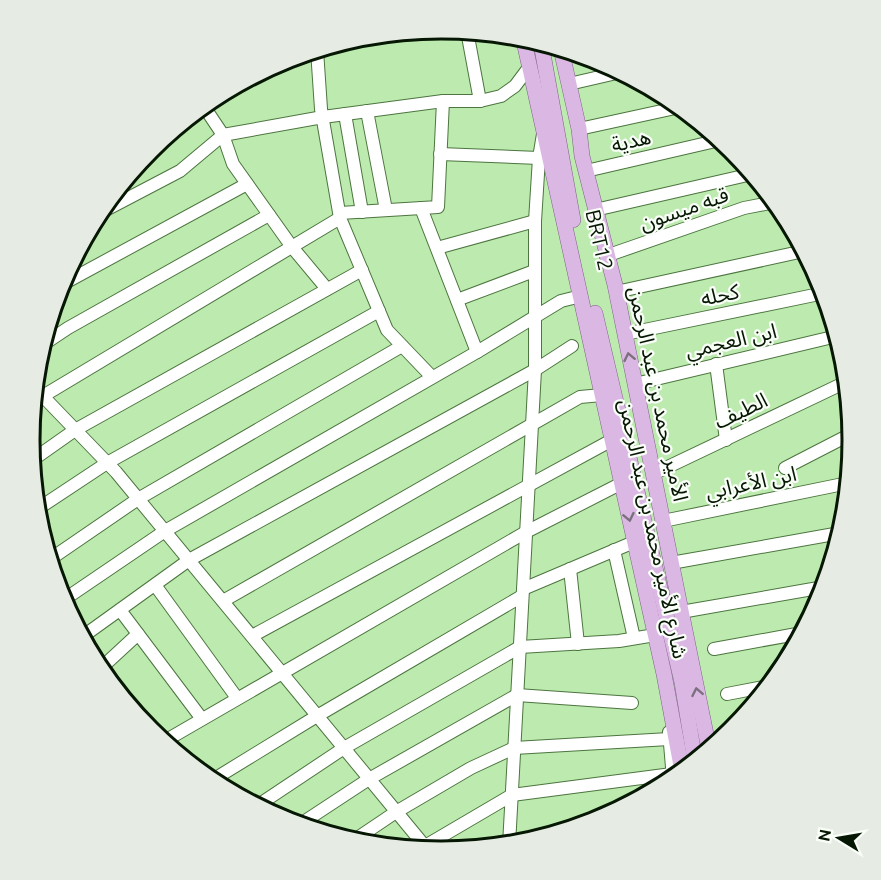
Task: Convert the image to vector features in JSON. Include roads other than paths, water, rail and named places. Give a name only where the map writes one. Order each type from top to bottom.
[{"type":"main road","points":[[526,49],[543,133],[543,157],[580,296]]},
{"type":"main road","name":"BRT12","points":[[543,53],[573,223],[682,682],[693,752]]},
{"type":"main road","name":"الأمير محمد بن عبد الرحمن","points":[[563,58],[579,129],[582,156],[616,291],[707,739]]},
{"type":"main road","points":[[537,97],[543,109],[555,114],[563,112],[569,106],[570,86]]},
{"type":"main road","points":[[543,157],[557,140],[571,141],[582,156]]},
{"type":"main road","name":"شارع الأمير محمد بن عبد الرحمن","points":[[580,296],[664,674],[675,765]]},
{"type":"street","points":[[469,40],[480,101]]},
{"type":"street","points":[[318,58],[322,117],[331,178],[340,216],[387,330],[432,377]]},
{"type":"street","points":[[116,205],[180,171],[223,135],[367,111],[443,101],[480,101],[501,96],[515,86],[530,66]]},
{"type":"street","points":[[570,86],[608,76]]},
{"type":"street","points":[[43,391],[292,247],[340,216],[362,212],[438,207],[443,101]]},
{"type":"street","points":[[579,129],[667,110]]},
{"type":"street","points":[[367,111],[386,210]]},
{"type":"street","points":[[209,113],[223,135],[233,164],[292,247],[327,289]]},
{"type":"street","points":[[345,114],[362,212]]},
{"type":"street","name":"هدية","points":[[586,171],[709,143]]},
{"type":"street","points":[[440,154],[543,157],[535,221],[533,319],[535,370],[510,835]]},
{"type":"street","points":[[595,210],[742,176]]},
{"type":"street","points":[[74,278],[247,184]]},
{"type":"street","name":"قبه ميسون","points":[[606,256],[744,208],[765,204]]},
{"type":"street","points":[[421,208],[477,352]]},
{"type":"street","points":[[52,338],[269,215]]},
{"type":"street","points":[[436,248],[535,221]]},
{"type":"street","points":[[616,291],[794,252]]},
{"type":"street","points":[[40,455],[75,430],[362,270]]},
{"type":"street","points":[[457,300],[534,270]]},
{"type":"street","points":[[71,595],[165,531],[477,352],[561,301],[580,296]]},
{"type":"street","name":"كحله","points":[[625,334],[814,296]]},
{"type":"street","points":[[45,504],[107,463],[379,311]]},
{"type":"street","name":"ابن العجمي","points":[[635,384],[828,338]]},
{"type":"street","points":[[56,555],[138,499],[402,346]]},
{"type":"street","points":[[89,633],[189,560],[535,370],[572,346]]},
{"type":"street","points":[[716,364],[726,440]]},
{"type":"street","name":"الطيف","points":[[653,474],[838,386]]},
{"type":"street","points":[[223,602],[580,398],[602,395]]},
{"type":"street","points":[[42,400],[75,430],[138,499],[369,778],[417,840]]},
{"type":"street","points":[[785,468],[842,439]]},
{"type":"street","points":[[252,636],[612,440]]},
{"type":"street","points":[[172,737],[526,532],[622,483]]},
{"type":"street","name":"ابن الأعرابي","points":[[663,521],[839,485]]},
{"type":"street","points":[[671,563],[830,535]]},
{"type":"street","points":[[221,775],[523,593],[570,569],[634,542]]},
{"type":"street","points":[[614,550],[634,639]]},
{"type":"street","points":[[570,569],[578,644]]},
{"type":"street","points":[[154,585],[237,699]]},
{"type":"street","points":[[681,612],[812,589]]},
{"type":"street","points":[[120,610],[202,719]]},
{"type":"street","points":[[107,663],[138,634]]},
{"type":"street","points":[[265,801],[344,748],[520,647],[578,644],[655,635]]},
{"type":"street","points":[[714,649],[791,635]]},
{"type":"street","points":[[664,674],[669,739],[674,765]]},
{"type":"street","points":[[727,694],[755,689]]},
{"type":"street","points":[[309,819],[369,778],[517,695],[632,703]]},
{"type":"street","points":[[364,833],[471,768],[514,748],[669,739]]},
{"type":"street","points":[[437,841],[512,795],[656,777]]}]
